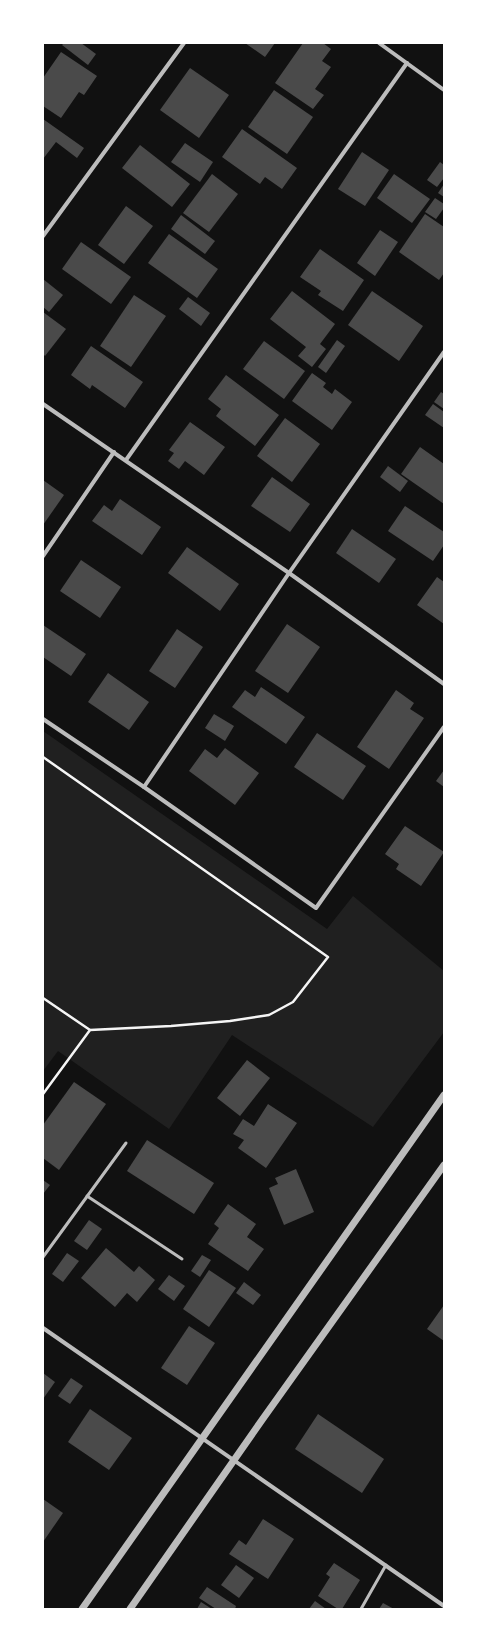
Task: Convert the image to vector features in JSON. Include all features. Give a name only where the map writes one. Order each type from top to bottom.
[{"type":"street","points":[[43,236],[184,43]]},
{"type":"street","points":[[379,43],[444,90]]},
{"type":"street","points":[[126,460],[407,63]]},
{"type":"street","points":[[144,787],[289,573],[444,352]]},
{"type":"street","points":[[43,404],[289,573],[444,684]]},
{"type":"street","points":[[43,556],[114,452]]},
{"type":"street","points":[[43,719],[144,787],[316,908],[444,727]]},
{"type":"street","points":[[82,1609],[444,1095]]},
{"type":"street","points":[[130,1609],[444,1165]]},
{"type":"street","points":[[43,1328],[444,1606]]},
{"type":"lane","points":[[43,1256],[126,1142]]},
{"type":"lane","points":[[87,1196],[182,1259]]},
{"type":"lane","points":[[361,1609],[386,1566]]},
{"type":"path","points":[[43,757],[328,957],[293,1002],[269,1015],[230,1021],[172,1026],[90,1030],[43,998]]},
{"type":"path","points":[[43,1094],[90,1030]]},
{"type":"shaded area","points":[[43,731],[327,929],[353,896],[444,971],[444,1032],[373,1127],[232,1035],[169,1129],[58,1051],[43,1071]]},
{"type":"building","points":[[64,43],[81,43],[96,54],[88,65],[62,45]]},
{"type":"building","points":[[245,43],[275,43],[265,57]]},
{"type":"building","points":[[303,43],[323,43],[331,49],[322,61],[331,67],[315,89],[324,95],[313,109],[275,83]]},
{"type":"building","points":[[61,52],[97,76],[84,95],[79,92],[61,118],[43,106],[43,78]]},
{"type":"building","points":[[190,68],[229,95],[199,138],[160,110]]},
{"type":"building","points":[[274,90],[313,117],[287,154],[248,127]]},
{"type":"building","points":[[43,119],[84,148],[77,158],[56,142],[43,159]]},
{"type":"building","points":[[242,129],[297,168],[282,189],[265,177],[260,184],[222,157]]},
{"type":"building","points":[[185,143],[213,162],[200,182],[171,162]]},
{"type":"building","points":[[140,145],[190,184],[172,207],[122,168]]},
{"type":"building","points":[[362,152],[389,170],[365,206],[338,189]]},
{"type":"building","points":[[440,162],[444,165],[444,178],[437,187],[427,180]]},
{"type":"building","points":[[212,174],[238,194],[209,232],[183,213]]},
{"type":"building","points":[[394,174],[430,199],[412,223],[377,198]]},
{"type":"building","points":[[444,184],[444,197],[438,193]]},
{"type":"building","points":[[435,198],[444,204],[444,208],[436,219],[425,212]]},
{"type":"building","points":[[126,206],[153,226],[124,264],[98,245]]},
{"type":"building","points":[[425,214],[444,227],[444,273],[439,280],[399,252]]},
{"type":"building","points":[[181,215],[215,241],[205,254],[171,229]]},
{"type":"building","points":[[380,230],[398,242],[375,276],[357,263]]},
{"type":"building","points":[[169,234],[218,269],[197,298],[148,263]]},
{"type":"building","points":[[81,242],[131,277],[111,304],[62,269]]},
{"type":"building","points":[[320,249],[364,280],[343,311],[318,295],[321,291],[300,277]]},
{"type":"building","points":[[43,279],[63,295],[49,312],[43,307]]},
{"type":"building","points":[[292,291],[335,324],[320,344],[326,349],[312,367],[298,356],[306,347],[270,319]]},
{"type":"building","points":[[372,291],[423,326],[399,361],[348,325]]},
{"type":"building","points":[[134,295],[166,316],[131,367],[100,346]]},
{"type":"building","points":[[188,297],[210,313],[201,326],[179,309]]},
{"type":"building","points":[[43,312],[66,329],[45,356],[43,354]]},
{"type":"building","points":[[337,340],[345,346],[326,373],[318,367]]},
{"type":"building","points":[[264,341],[305,371],[284,399],[243,369]]},
{"type":"building","points":[[91,346],[143,382],[125,408],[92,385],[90,389],[71,375]]},
{"type":"building","points":[[312,373],[326,383],[323,387],[332,394],[335,389],[352,402],[332,430],[292,401]]},
{"type":"building","points":[[226,375],[279,415],[255,446],[216,416],[221,409],[208,399]]},
{"type":"building","points":[[441,392],[444,394],[444,409],[434,402]]},
{"type":"building","points":[[433,404],[444,412],[444,428],[425,415]]},
{"type":"building","points":[[285,418],[320,444],[292,482],[257,456]]},
{"type":"building","points":[[190,422],[225,447],[204,475],[185,461],[179,469],[168,461],[174,453],[169,450]]},
{"type":"building","points":[[420,447],[444,464],[444,504],[401,474]]},
{"type":"building","points":[[388,466],[408,481],[400,492],[380,477]]},
{"type":"building","points":[[272,477],[310,504],[290,532],[251,506]]},
{"type":"building","points":[[43,480],[64,495],[43,525]]},
{"type":"building","points":[[120,499],[161,527],[142,555],[92,521],[104,505],[112,511]]},
{"type":"building","points":[[405,506],[444,532],[444,545],[433,561],[388,531]]},
{"type":"building","points":[[352,529],[396,559],[379,583],[336,553]]},
{"type":"building","points":[[187,547],[239,584],[220,611],[168,573]]},
{"type":"building","points":[[81,560],[121,587],[100,618],[60,591]]},
{"type":"building","points":[[437,577],[444,582],[444,624],[417,605]]},
{"type":"building","points":[[287,624],[320,647],[288,693],[255,671]]},
{"type":"building","points":[[43,625],[86,654],[71,676],[43,657]]},
{"type":"building","points":[[177,629],[203,647],[175,688],[149,671]]},
{"type":"building","points":[[108,673],[149,702],[129,730],[88,702]]},
{"type":"building","points":[[261,687],[305,717],[286,744],[232,707],[245,690],[255,697]]},
{"type":"building","points":[[396,690],[414,703],[410,709],[424,718],[389,769],[357,747]]},
{"type":"building","points":[[214,714],[234,726],[225,741],[205,728]]},
{"type":"building","points":[[317,733],[366,766],[343,800],[294,767]]},
{"type":"building","points":[[225,748],[259,773],[235,805],[189,771],[205,749],[217,758]]},
{"type":"building","points":[[444,770],[444,787],[436,781]]},
{"type":"building","points":[[405,826],[444,852],[421,886],[396,869],[399,864],[385,854]]},
{"type":"building","points":[[247,1060],[270,1078],[240,1116],[217,1098]]},
{"type":"building","points":[[74,1082],[106,1104],[59,1170],[43,1158],[43,1125]]},
{"type":"building","points":[[268,1104],[297,1123],[266,1168],[238,1148],[244,1140],[233,1134],[243,1119],[254,1126]]},
{"type":"building","points":[[147,1140],[214,1183],[194,1214],[127,1171]]},
{"type":"building","points":[[296,1169],[314,1212],[284,1225],[269,1188],[278,1184],[275,1178]]},
{"type":"building","points":[[43,1180],[50,1185],[43,1194]]},
{"type":"building","points":[[228,1204],[256,1224],[247,1237],[264,1249],[248,1271],[208,1244],[219,1228],[214,1224]]},
{"type":"building","points":[[89,1220],[102,1229],[87,1250],[74,1241]]},
{"type":"building","points":[[106,1248],[134,1272],[139,1266],[155,1280],[137,1302],[127,1293],[115,1307],[81,1278]]},
{"type":"building","points":[[67,1253],[79,1261],[63,1282],[52,1274]]},
{"type":"building","points":[[202,1255],[211,1260],[200,1277],[191,1271]]},
{"type":"building","points":[[209,1270],[236,1288],[209,1327],[183,1309]]},
{"type":"building","points":[[169,1275],[185,1286],[174,1301],[158,1289]]},
{"type":"building","points":[[244,1282],[261,1295],[253,1305],[236,1293]]},
{"type":"building","points":[[444,1305],[444,1341],[427,1329]]},
{"type":"building","points":[[189,1326],[215,1343],[187,1385],[161,1368]]},
{"type":"building","points":[[43,1373],[55,1382],[43,1399]]},
{"type":"building","points":[[71,1378],[83,1386],[70,1404],[58,1396]]},
{"type":"building","points":[[90,1409],[132,1438],[109,1470],[68,1442]]},
{"type":"building","points":[[318,1414],[384,1459],[362,1493],[295,1449]]},
{"type":"building","points":[[43,1499],[63,1513],[43,1542]]},
{"type":"building","points":[[263,1519],[294,1539],[268,1579],[229,1554],[239,1540],[246,1545]]},
{"type":"building","points":[[334,1563],[360,1580],[342,1609],[338,1609],[318,1596],[330,1577],[326,1574]]},
{"type":"building","points":[[236,1565],[254,1578],[239,1598],[221,1585]]},
{"type":"building","points":[[207,1587],[236,1606],[235,1609],[216,1609],[199,1598]]},
{"type":"building","points":[[315,1601],[326,1609],[309,1609]]},
{"type":"building","points":[[201,1602],[212,1609],[197,1609]]},
{"type":"building","points":[[383,1603],[394,1609],[379,1609]]}]
